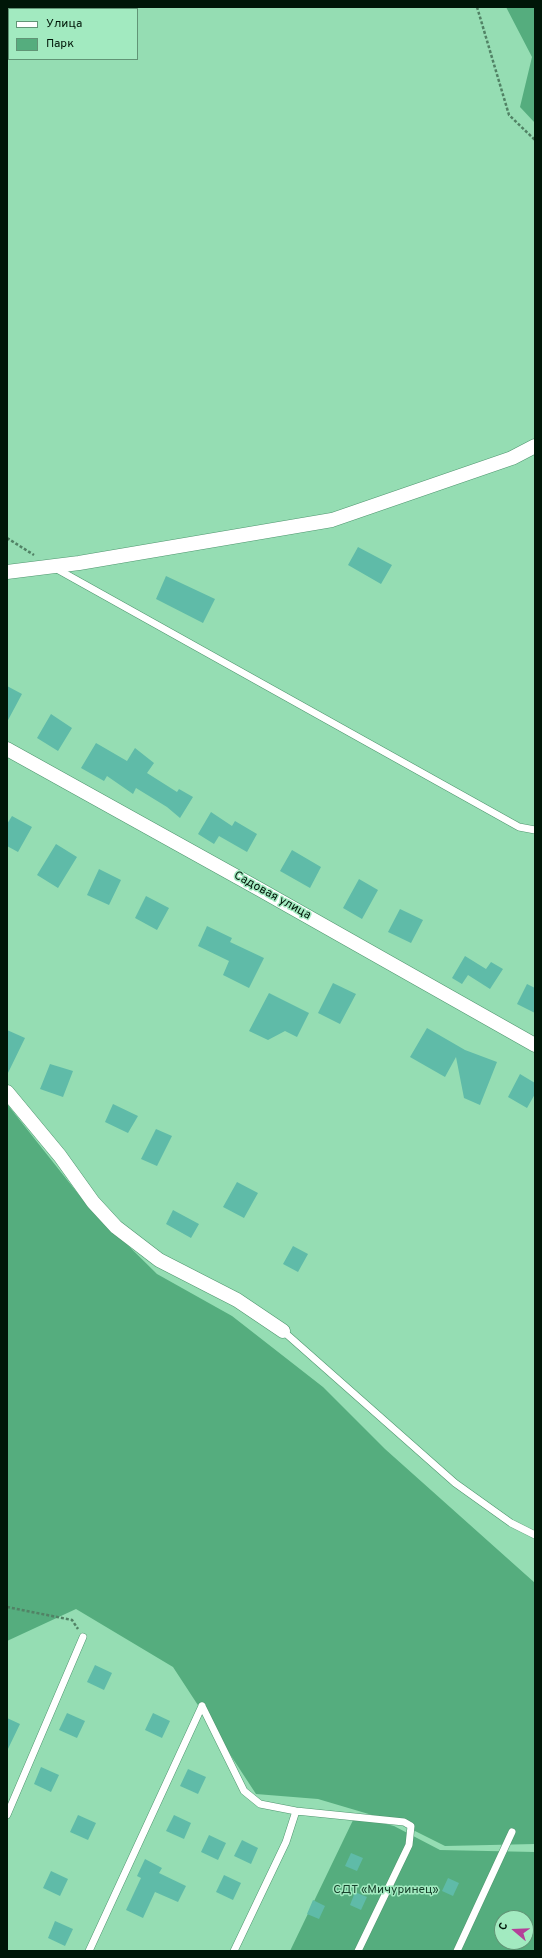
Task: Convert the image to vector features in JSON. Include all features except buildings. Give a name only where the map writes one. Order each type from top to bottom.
[{"type":"street","points":[[7,572],[79,563],[332,520],[512,458],[535,446]]},
{"type":"street","name":"Садовая улица","points":[[7,749],[259,889],[535,1046]]},
{"type":"street","points":[[7,1092],[60,1156],[93,1202],[116,1227],[159,1260],[237,1300],[283,1331]]},
{"type":"lane","points":[[52,566],[161,625],[244,675],[519,827],[535,830]]},
{"type":"lane","points":[[283,1331],[455,1483],[511,1523],[535,1535]]},
{"type":"lane","points":[[7,1815],[83,1637]]},
{"type":"lane","points":[[89,1951],[202,1706],[244,1791],[260,1804],[296,1812],[404,1822],[411,1826],[409,1845],[358,1951]]},
{"type":"lane","points":[[234,1951],[286,1842],[296,1812]]},
{"type":"lane","points":[[456,1951],[512,1832]]},
{"type":"path","points":[[476,7],[509,115],[535,140]]},
{"type":"path","points":[[7,538],[52,566]]},
{"type":"path","points":[[7,1607],[72,1620],[83,1637]]},
{"type":"green space","points":[[506,7],[535,7],[535,123],[520,107],[532,57]]},
{"type":"green space","points":[[7,1104],[87,1205],[157,1274],[232,1316],[323,1387],[385,1449],[535,1583],[535,1844],[445,1846],[399,1823],[318,1799],[256,1794],[173,1667],[76,1609],[7,1641]]},
{"type":"green space","name":"СДТ «Мичуринец»","points":[[355,1816],[394,1826],[440,1850],[535,1852],[535,1951],[290,1951]]}]
